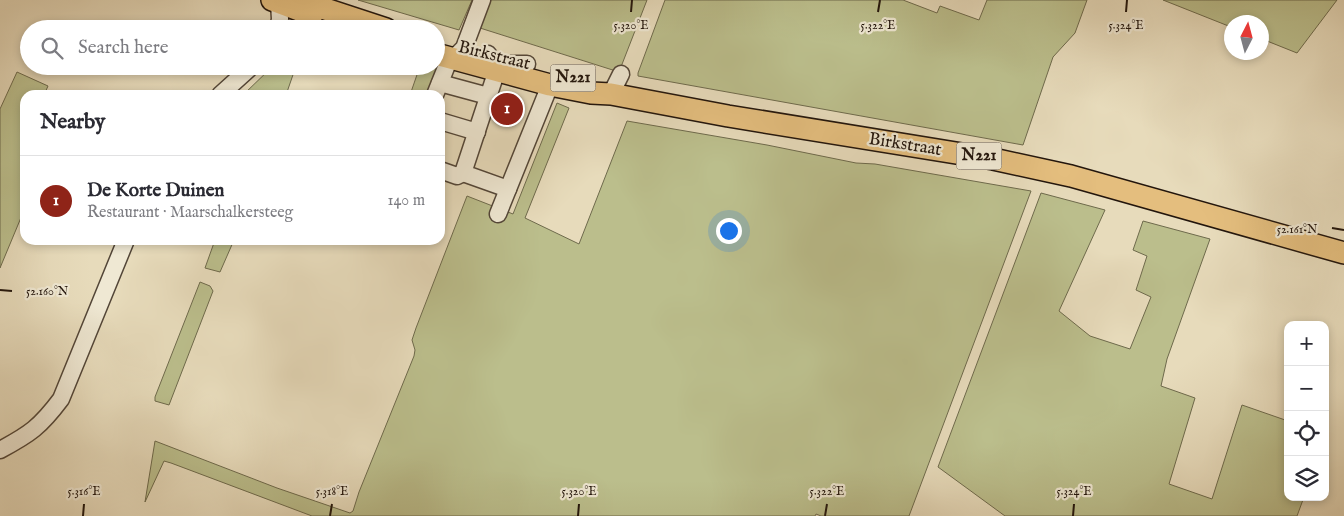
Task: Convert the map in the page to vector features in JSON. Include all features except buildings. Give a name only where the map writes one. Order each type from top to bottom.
[{"type":"main road","points":[[292,9],[328,20]]},
{"type":"main road","points":[[292,9],[344,20]]},
{"type":"main road","name":"Birkstraat","points":[[450,56],[550,84],[591,93],[609,93],[728,116],[993,159],[1080,178],[1344,253]]},
{"type":"main road","name":"Birkstraat","points":[[493,67],[527,64],[592,85],[609,93]]},
{"type":"street","points":[[445,70],[450,56],[482,0]]},
{"type":"street","points":[[280,20],[292,9]]},
{"type":"street","points":[[464,173],[488,96],[493,67]]},
{"type":"street","points":[[609,93],[621,74]]},
{"type":"street","points":[[226,90],[242,75]]},
{"type":"street","points":[[443,75],[438,89],[488,96]]},
{"type":"street","points":[[498,214],[550,84]]},
{"type":"street","points":[[445,123],[477,132]]},
{"type":"street","points":[[445,172],[457,176],[464,173],[508,189]]},
{"type":"street","points":[[0,450],[28,435],[45,421],[60,399],[124,245]]},
{"type":"green space","points":[[358,0],[472,0],[459,30],[445,26],[445,20],[425,20]]},
{"type":"green space","points":[[491,0],[647,0],[619,72],[480,28]]},
{"type":"green space","points":[[665,0],[903,0],[937,13],[940,6],[979,20],[987,0],[1087,0],[1075,33],[1053,57],[1023,145],[638,76]]},
{"type":"green space","points":[[1163,0],[1337,0],[1297,53],[1269,42],[1269,15],[1224,15],[1224,24]]},
{"type":"green space","points":[[17,72],[48,86],[46,90],[20,90],[20,220],[0,268],[0,109]]},
{"type":"green space","points":[[264,75],[293,75],[288,90],[248,90]]},
{"type":"green space","points":[[417,75],[435,75],[429,90],[412,90]]},
{"type":"green space","points":[[557,103],[569,108],[525,218],[579,244],[627,121],[767,145],[856,163],[875,164],[1031,191],[909,516],[821,516],[816,514],[815,516],[312,516],[164,461],[145,502],[155,441],[277,488],[350,513],[353,511],[414,356],[415,350],[412,340],[467,196],[513,214]]},
{"type":"green space","points":[[1041,193],[1105,210],[1059,311],[1090,336],[1130,349],[1151,297],[1136,290],[1147,256],[1133,250],[1143,221],[1210,239],[1167,359],[1161,386],[1195,398],[1169,484],[1212,499],[1242,405],[1284,420],[1284,501],[1303,501],[1297,516],[1005,516],[938,467]]},
{"type":"green space","points":[[213,245],[232,245],[220,272],[205,268]]},
{"type":"green space","points":[[200,282],[210,286],[213,291],[169,405],[155,401],[155,397]]},
{"type":"place","name":"De Korte Duinen","points":[[507,109]]}]
